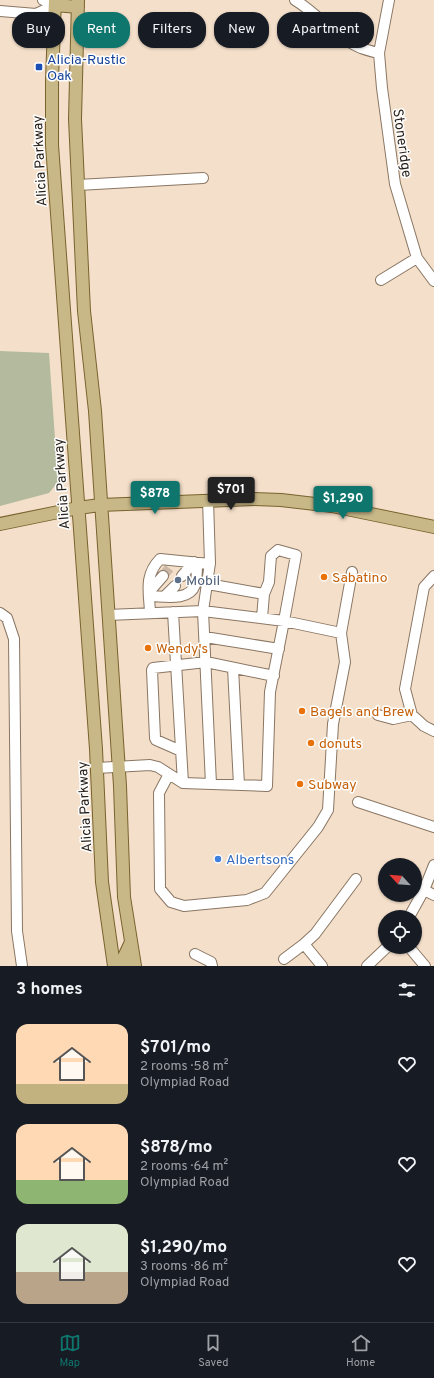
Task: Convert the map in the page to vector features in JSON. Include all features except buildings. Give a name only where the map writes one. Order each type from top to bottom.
[{"type":"main road","points":[[55,3],[78,3],[75,80],[84,311],[95,411],[118,767],[124,897],[135,966]]},
{"type":"main road","name":"Alicia Parkway","points":[[55,3],[52,80],[52,145],[97,768],[102,882],[114,966]]},
{"type":"main road","points":[[0,524],[100,505],[254,499],[325,505],[434,527]]},
{"type":"main road","points":[[124,966],[123,959],[131,942]]},
{"type":"street","points":[[43,0],[55,3]]},
{"type":"street","points":[[295,0],[320,18],[340,36],[360,48],[379,53]]},
{"type":"street","name":"Stoneridge","points":[[389,0],[379,53],[382,88],[395,184],[417,258],[434,281]]},
{"type":"street","points":[[0,11],[36,14],[55,3]]},
{"type":"street","points":[[78,185],[204,178]]},
{"type":"street","points":[[381,280],[417,258]]},
{"type":"street","points":[[208,500],[210,564],[203,611],[212,784]]},
{"type":"street","points":[[97,768],[150,765],[183,783],[267,786],[270,692],[296,555],[278,550],[272,556],[269,582],[264,594],[262,618]]},
{"type":"street","points":[[150,612],[149,575],[160,559],[173,563],[210,564]]},
{"type":"street","points":[[182,576],[196,563]]},
{"type":"street","points":[[149,594],[183,596],[191,593],[195,585],[196,563]]},
{"type":"street","points":[[169,774],[159,793],[160,890],[171,902],[184,906],[248,900],[264,893],[306,843],[328,810],[333,724],[346,662],[341,633],[352,572]]},
{"type":"street","points":[[149,594],[163,576]]},
{"type":"street","points":[[434,576],[424,587],[405,689],[412,715],[424,726],[434,731]]},
{"type":"street","points":[[208,584],[264,594]]},
{"type":"street","points":[[165,596],[175,586]]},
{"type":"street","points":[[108,615],[150,612],[203,611],[284,621],[341,633]]},
{"type":"street","points":[[174,612],[183,783]]},
{"type":"street","points":[[2,613],[7,618],[14,639],[17,931],[22,966]]},
{"type":"street","points":[[205,638],[278,650]]},
{"type":"street","points":[[182,751],[155,738],[152,670],[154,668],[176,664],[206,662],[274,676]]},
{"type":"street","points":[[233,668],[239,785]]},
{"type":"street","points":[[378,714],[394,719],[412,715]]},
{"type":"street","points":[[358,802],[434,826]]},
{"type":"street","points":[[413,910],[424,890],[434,865]]},
{"type":"street","points":[[284,959],[315,934],[356,879]]},
{"type":"street","points":[[424,890],[434,895]]},
{"type":"street","points":[[304,944],[322,966]]},
{"type":"street","points":[[195,954],[211,962],[212,966]]},
{"type":"street","points":[[367,966],[380,954]]},
{"type":"street","points":[[415,954],[424,966]]},
{"type":"green space","points":[[0,351],[49,353],[58,482],[49,493],[0,506]]},
{"type":"tunnel","points":[[163,576],[171,566]]},
{"type":"place","name":"Alicia-Rustic Oak","points":[[39,67]]},
{"type":"place","name":"Sabatino","points":[[324,577]]},
{"type":"place","name":"Mobil","points":[[178,580]]},
{"type":"place","name":"Wendy's","points":[[148,648]]},
{"type":"place","name":"Bagels and Brew","points":[[302,711]]},
{"type":"place","name":"donuts","points":[[311,743]]},
{"type":"place","name":"Subway","points":[[300,784]]},
{"type":"place","name":"Albertsons","points":[[218,859]]}]
